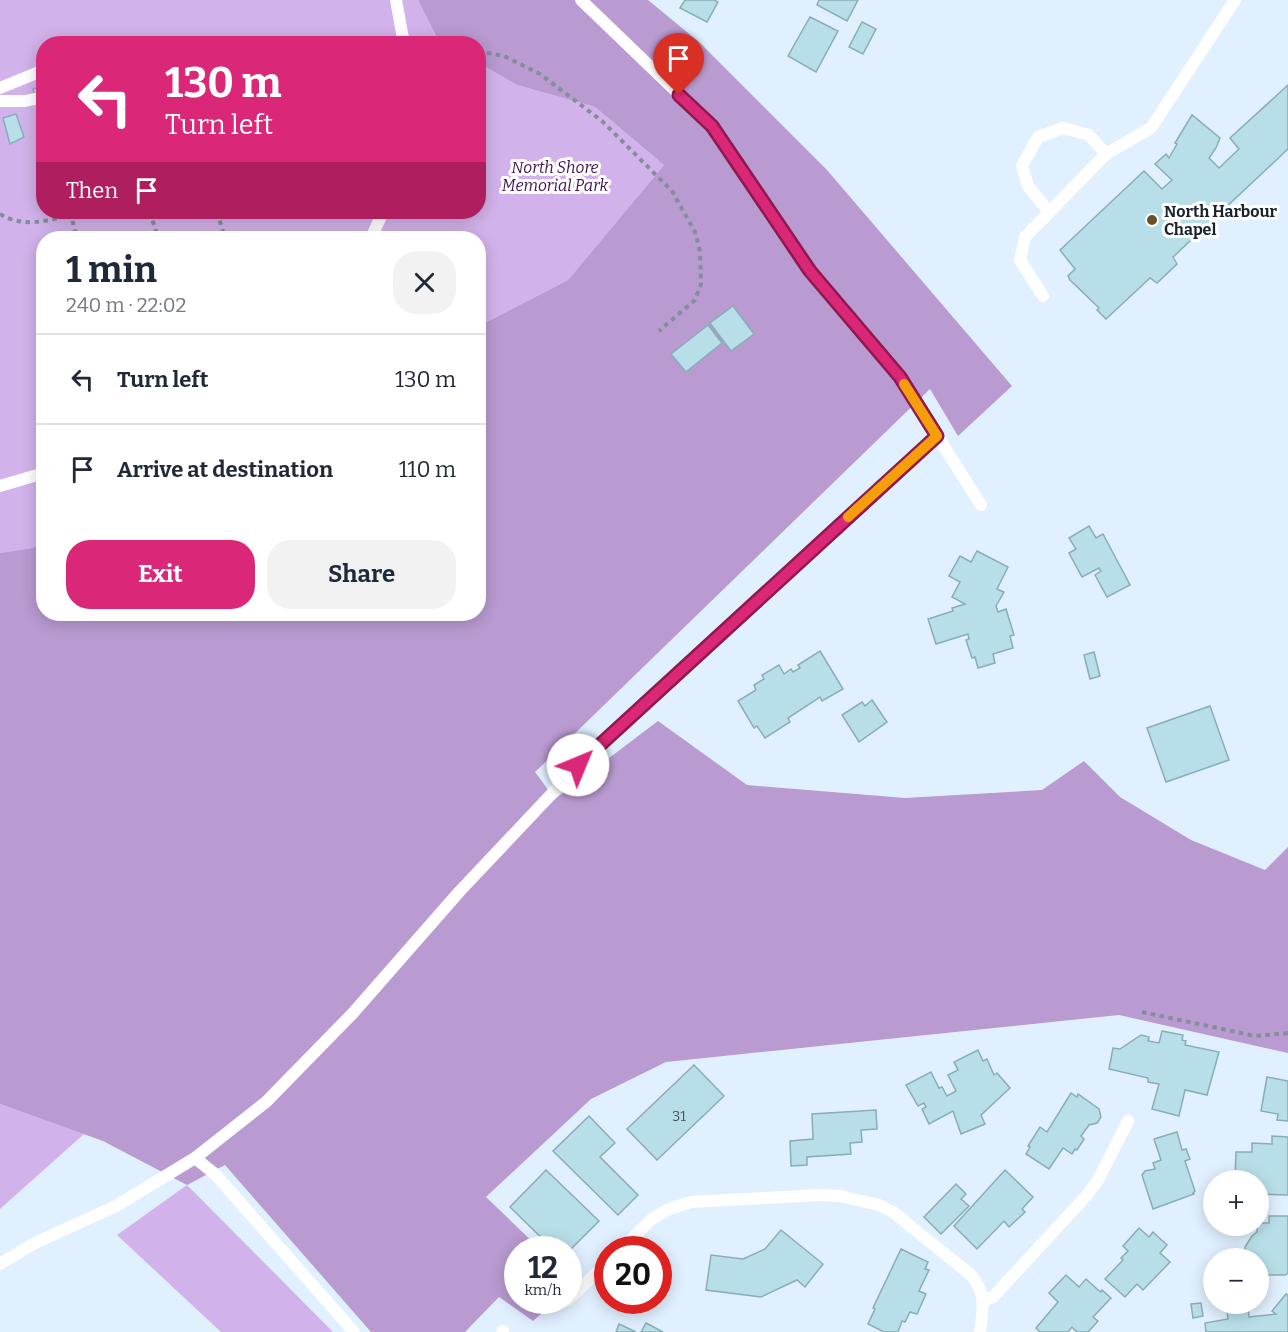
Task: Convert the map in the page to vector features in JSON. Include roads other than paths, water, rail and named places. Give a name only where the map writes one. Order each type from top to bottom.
[{"type":"lane","points":[[396,0],[403,36]]},
{"type":"lane","points":[[581,0],[712,126],[810,271],[900,377],[981,505]]},
{"type":"lane","points":[[1043,296],[1020,260],[1025,237],[1106,154],[1151,128],[1235,0]]},
{"type":"lane","points":[[0,88],[36,73]]},
{"type":"lane","points":[[0,101],[36,99]]},
{"type":"lane","points":[[1049,212],[1028,186],[1022,166],[1038,137],[1063,128],[1089,135],[1106,154]]},
{"type":"lane","points":[[0,1264],[33,1244],[116,1206],[195,1158],[266,1102],[353,1013],[467,884],[594,748],[937,436]]},
{"type":"lane","points":[[0,486],[36,475]]},
{"type":"lane","points":[[983,1300],[993,1297],[1088,1194],[1098,1180],[1128,1121]]},
{"type":"lane","points":[[195,1158],[215,1174],[354,1332]]},
{"type":"lane","points":[[634,1236],[652,1219],[669,1209],[691,1202],[821,1195],[870,1201],[893,1212],[971,1275],[978,1284],[983,1300],[980,1332]]},
{"type":"lane","points":[[582,1287],[594,1275]]},
{"type":"place","name":"North Harbour Chapel","points":[[1152,220]]},
{"type":"park label","name":"North Shore Memorial Park","points":[[555,176]]}]
